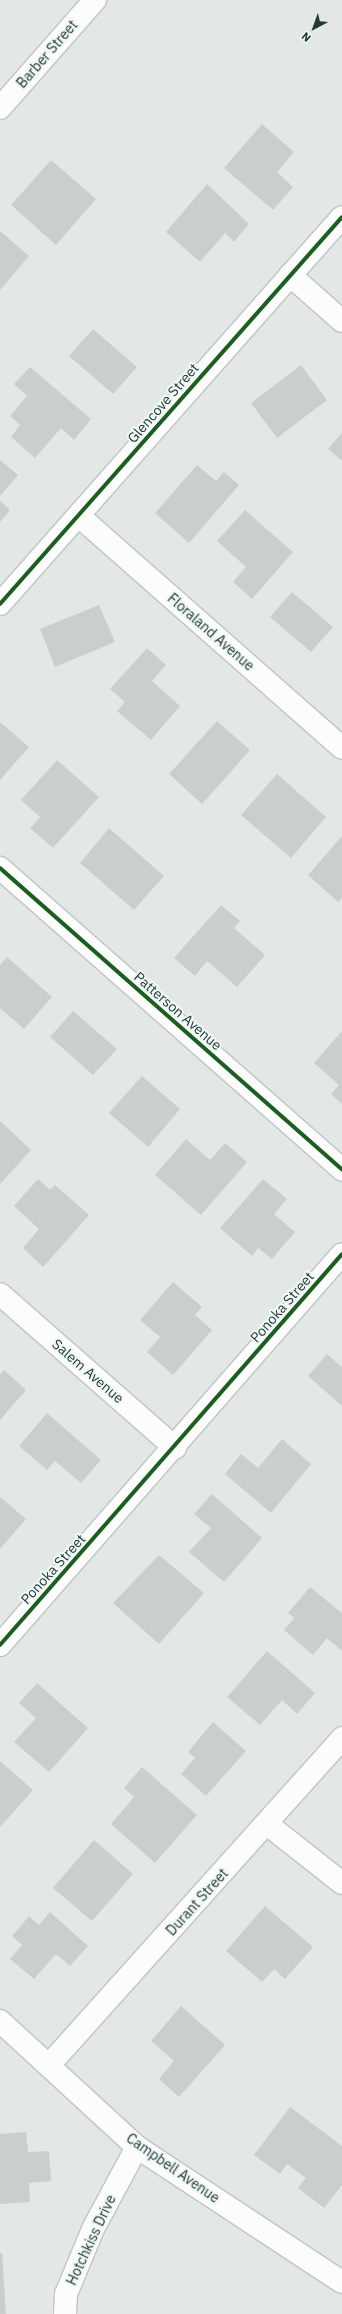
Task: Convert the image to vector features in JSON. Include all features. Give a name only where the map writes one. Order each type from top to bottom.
[{"type":"street","name":"Barber Street","points":[[0,108],[95,0]]},
{"type":"street","name":"Glencove Street","points":[[0,604],[342,217]]},
{"type":"street","points":[[290,275],[342,321]]},
{"type":"street","name":"Floraland Avenue","points":[[79,516],[342,748]]},
{"type":"street","name":"Patterson Avenue","points":[[0,868],[342,1170]]},
{"type":"street","name":"Ponoka Street","points":[[0,1645],[175,1448],[342,1254]]},
{"type":"street","name":"Salem Avenue","points":[[0,1294],[175,1448]]},
{"type":"street","name":"Durant Street","points":[[50,2064],[267,1824],[342,1738]]},
{"type":"street","points":[[267,1824],[342,1883]]},
{"type":"street","name":"Campbell Avenue","points":[[0,2021],[50,2064],[137,2147],[342,2282]]},
{"type":"street","name":"Hotchkiss Drive","points":[[65,2314],[66,2294],[93,2229],[137,2147]]},
{"type":"building","points":[[262,124],[294,152],[277,172],[293,187],[273,210],[224,168]]},
{"type":"building","points":[[51,160],[96,199],[56,245],[11,205]]},
{"type":"building","points":[[207,184],[249,224],[234,242],[225,233],[200,262],[166,232]]},
{"type":"building","points":[[0,231],[29,256],[0,290]]},
{"type":"building","points":[[93,329],[137,367],[113,394],[69,356]]},
{"type":"building","points":[[301,365],[327,400],[277,438],[251,403]]},
{"type":"building","points":[[30,367],[91,419],[74,440],[61,428],[35,458],[11,437],[20,425],[10,416],[27,396],[14,384]]},
{"type":"building","points":[[342,433],[342,461],[328,449]]},
{"type":"building","points":[[0,460],[18,475],[0,496]]},
{"type":"building","points":[[197,465],[216,481],[224,472],[239,485],[189,543],[155,513]]},
{"type":"building","points":[[0,501],[10,510],[0,522]]},
{"type":"building","points":[[245,510],[293,552],[252,599],[233,582],[246,567],[217,541]]},
{"type":"building","points":[[292,592],[333,627],[311,652],[270,617]]},
{"type":"building","points":[[99,605],[115,642],[55,667],[40,629]]},
{"type":"building","points":[[147,648],[166,665],[152,681],[180,706],[151,740],[117,711],[125,702],[110,689]]},
{"type":"building","points":[[217,721],[250,750],[202,804],[169,774]]},
{"type":"building","points":[[0,722],[29,747],[0,780]]},
{"type":"building","points":[[57,760],[99,797],[53,848],[30,828],[40,817],[21,800]]},
{"type":"building","points":[[277,774],[326,817],[291,858],[241,815]]},
{"type":"building","points":[[109,828],[164,876],[134,910],[80,863]]},
{"type":"building","points":[[342,836],[342,898],[338,902],[308,875]]},
{"type":"building","points":[[221,905],[240,921],[234,928],[265,955],[237,987],[207,961],[195,976],[174,958]]},
{"type":"building","points":[[7,957],[52,997],[24,1029],[0,1008],[0,965]]},
{"type":"building","points":[[73,1011],[117,1049],[93,1075],[50,1037]]},
{"type":"building","points":[[342,1031],[342,1104],[331,1094],[339,1085],[314,1063]]},
{"type":"building","points":[[142,1076],[180,1109],[148,1147],[109,1113]]},
{"type":"building","points":[[0,1121],[31,1150],[0,1184]]},
{"type":"building","points":[[186,1139],[210,1160],[225,1143],[247,1162],[201,1215],[155,1175]]},
{"type":"building","points":[[38,1179],[50,1190],[55,1185],[89,1215],[43,1267],[23,1248],[39,1229],[14,1206]]},
{"type":"building","points":[[263,1179],[287,1199],[274,1214],[295,1232],[272,1259],[258,1248],[252,1256],[220,1228]]},
{"type":"building","points":[[173,1282],[202,1307],[195,1315],[212,1330],[173,1375],[147,1352],[160,1337],[140,1320]]},
{"type":"building","points":[[327,1354],[342,1367],[342,1406],[308,1376]]},
{"type":"building","points":[[4,1370],[26,1390],[0,1420],[0,1375]]},
{"type":"building","points":[[47,1413],[101,1460],[81,1483],[55,1461],[47,1470],[19,1446]]},
{"type":"building","points":[[282,1439],[311,1464],[271,1513],[225,1474],[241,1454],[258,1468]]},
{"type":"building","points":[[212,1494],[262,1538],[224,1582],[189,1552],[211,1528],[194,1514]]},
{"type":"building","points":[[0,1497],[26,1519],[0,1549]]},
{"type":"building","points":[[159,1555],[204,1593],[159,1644],[113,1603]]},
{"type":"building","points":[[310,1587],[342,1613],[342,1651],[327,1638],[313,1655],[284,1630],[294,1618],[288,1613]]},
{"type":"building","points":[[267,1651],[315,1693],[297,1714],[282,1700],[260,1725],[227,1697]]},
{"type":"building","points":[[37,1683],[88,1728],[49,1772],[14,1742],[36,1718],[19,1703]]},
{"type":"building","points":[[213,1722],[246,1751],[206,1796],[181,1774],[195,1758],[188,1752]]},
{"type":"building","points":[[0,1761],[33,1790],[0,1827]]},
{"type":"building","points":[[142,1767],[197,1815],[155,1863],[111,1824],[134,1797],[124,1788]]},
{"type":"building","points":[[94,1840],[133,1874],[92,1921],[53,1888]]},
{"type":"building","points":[[265,1906],[313,1947],[285,1979],[274,1969],[262,1982],[226,1951]]},
{"type":"building","points":[[50,1912],[88,1946],[70,1966],[56,1954],[34,1979],[10,1959],[22,1945],[12,1936],[29,1916],[39,1925]]},
{"type":"building","points":[[181,2006],[225,2045],[179,2097],[159,2079],[174,2061],[151,2041]]},
{"type":"building","points":[[290,2107],[342,2146],[342,2185],[324,2208],[298,2188],[306,2178],[287,2164],[280,2174],[254,2155]]},
{"type":"building","points":[[26,2132],[28,2152],[49,2151],[51,2181],[29,2183],[30,2202],[0,2204],[0,2134]]},
{"type":"building","points":[[0,2253],[2,2253],[6,2314],[0,2314]]},
{"type":"cycle path","points":[[0,604],[342,217]]},
{"type":"cycle path","points":[[0,868],[342,1170]]},
{"type":"cycle path","points":[[0,1645],[342,1254]]}]
